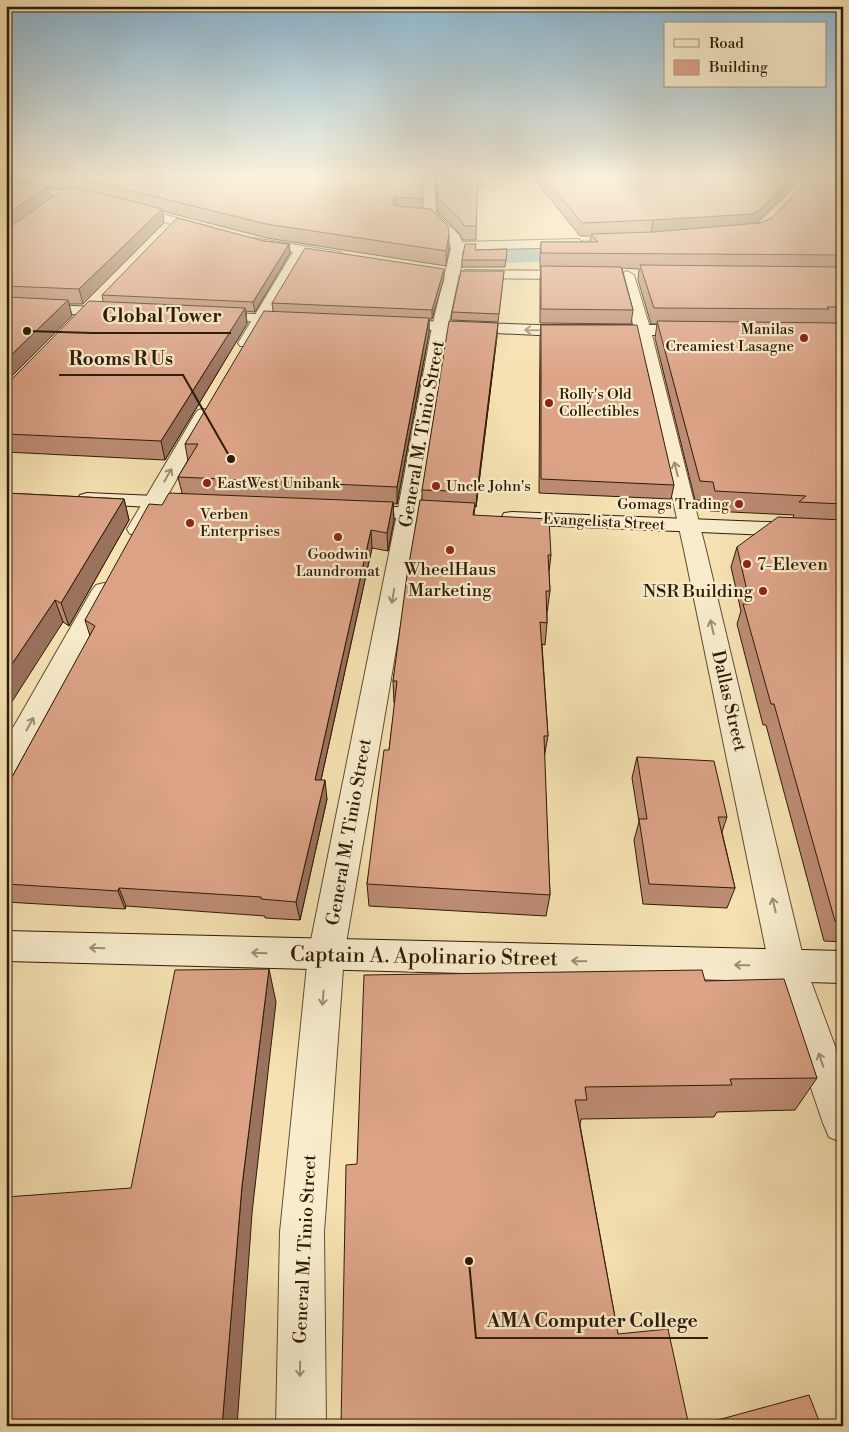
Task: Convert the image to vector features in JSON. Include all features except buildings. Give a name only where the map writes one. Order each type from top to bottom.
[{"type":"street","points":[[256,242],[348,257]]},
{"type":"street","points":[[453,260],[455,242]]},
{"type":"street","points":[[453,260],[592,243]]},
{"type":"street","points":[[236,359],[301,250]]},
{"type":"street","points":[[453,260],[590,275]]},
{"type":"street","name":"General M. Tinio Street","points":[[300,1426],[302,1232],[326,955],[453,260]]},
{"type":"street","name":"Dallas Street","points":[[628,275],[690,526],[787,965],[843,1123]]},
{"type":"street","points":[[75,325],[102,297]]},
{"type":"street","points":[[6,307],[136,313]]},
{"type":"street","points":[[193,316],[316,321]]},
{"type":"street","points":[[373,324],[538,330],[712,330]]},
{"type":"street","points":[[129,544],[212,399]]},
{"type":"street","points":[[72,498],[221,505]]},
{"type":"street","name":"Evangelista Street","points":[[339,510],[843,532]]},
{"type":"street","points":[[6,766],[115,570]]},
{"type":"street","name":"Captain A. Apolinario Street","points":[[6,946],[843,967]]},
{"type":"waterway","points":[[365,242],[424,252],[456,255],[640,248]]},
{"type":"place","name":"Global Tower","points":[[27,331]]},
{"type":"place","name":"Manilas Creamiest Lasagne","points":[[804,338]]},
{"type":"place","name":"Rolly's Old Collectibles","points":[[549,403]]},
{"type":"place","name":"Rooms R Us","points":[[231,459]]},
{"type":"place","name":"EastWest Unibank","points":[[207,483]]},
{"type":"place","name":"Uncle John's","points":[[436,486]]},
{"type":"place","name":"Gomags Trading","points":[[739,504]]},
{"type":"place","name":"Verben Enterprises","points":[[190,523]]},
{"type":"place","name":"Goodwin Laundromat","points":[[338,537]]},
{"type":"place","name":"WheelHaus Marketing","points":[[450,550]]},
{"type":"place","name":"7-Eleven","points":[[747,564]]},
{"type":"place","name":"NSR Building","points":[[763,591]]},
{"type":"place","name":"AMA Computer College","points":[[469,1261]]}]
